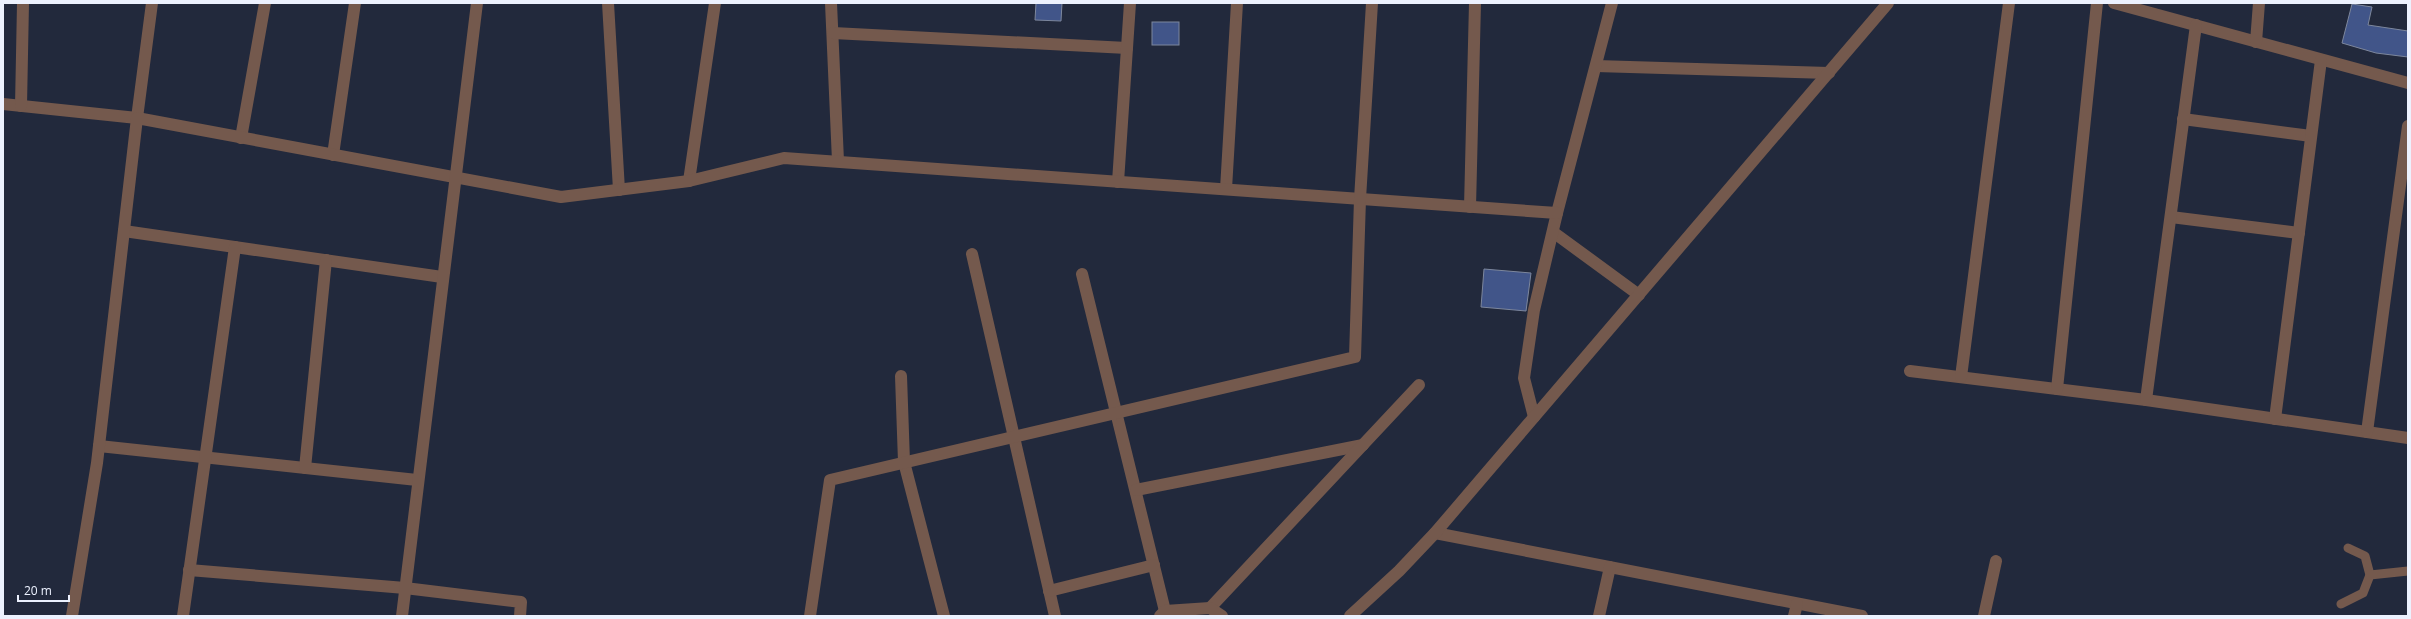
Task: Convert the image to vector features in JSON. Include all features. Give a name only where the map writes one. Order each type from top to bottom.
[{"type":"street","points":[[21,106],[23,3]]},
{"type":"street","points":[[72,616],[99,446],[137,118],[152,3]]},
{"type":"street","points":[[241,138],[265,3]]},
{"type":"street","points":[[333,155],[354,3]]},
{"type":"street","points":[[402,616],[454,178],[477,3]]},
{"type":"street","points":[[608,3],[619,190]]},
{"type":"street","points":[[689,181],[715,3]]},
{"type":"street","points":[[831,3],[838,162]]},
{"type":"street","points":[[1118,182],[1130,3]]},
{"type":"street","points":[[1226,189],[1237,3]]},
{"type":"street","points":[[810,616],[830,480],[1355,357],[1360,199],[1372,3]]},
{"type":"street","points":[[1470,207],[1475,3]]},
{"type":"street","points":[[1534,417],[1524,378],[1534,310],[1557,213],[1612,3]]},
{"type":"street","points":[[1350,616],[1399,571],[1435,533],[1888,3]]},
{"type":"street","points":[[1961,377],[2009,3]]},
{"type":"street","points":[[2057,389],[2097,3]]},
{"type":"street","points":[[2114,3],[2408,84]]},
{"type":"street","points":[[2256,42],[2259,3]]},
{"type":"street","points":[[2146,400],[2196,25]]},
{"type":"street","points":[[833,33],[1127,48]]},
{"type":"street","points":[[2275,418],[2321,60]]},
{"type":"street","points":[[1596,66],[1829,73]]},
{"type":"street","points":[[3,104],[137,118],[561,198],[689,181],[784,158],[1557,213]]},
{"type":"street","points":[[2183,119],[2311,136]]},
{"type":"street","points":[[2367,432],[2408,126]]},
{"type":"street","points":[[2171,217],[2299,233]]},
{"type":"street","points":[[124,231],[442,277]]},
{"type":"street","points":[[1553,232],[1638,295]]},
{"type":"street","points":[[182,616],[235,247]]},
{"type":"street","points":[[972,254],[1055,616]]},
{"type":"street","points":[[305,468],[326,260]]},
{"type":"street","points":[[1082,274],[1154,565],[1163,613],[1210,608],[1222,616]]},
{"type":"street","points":[[1910,371],[2146,400],[2408,438]]},
{"type":"street","points":[[901,376],[904,462],[944,616]]},
{"type":"street","points":[[1210,608],[1419,385]]},
{"type":"street","points":[[1136,490],[1363,445]]},
{"type":"street","points":[[99,446],[418,480]]},
{"type":"street","points":[[1435,533],[1862,616]]},
{"type":"street","points":[[1984,616],[1996,561]]},
{"type":"street","points":[[1049,591],[1154,565]]},
{"type":"street","points":[[1599,616],[1610,567]]},
{"type":"street","points":[[189,570],[405,588],[521,602],[520,616]]},
{"type":"street","points":[[1794,616],[1797,604]]},
{"type":"lane","points":[[2341,604],[2363,593],[2370,575],[2365,556],[2348,548]]},
{"type":"lane","points":[[2370,575],[2408,571]]},
{"type":"building","points":[[1036,3],[1062,3],[1061,21],[1035,20]]},
{"type":"building","points":[[2352,4],[2372,7],[2368,25],[2408,31],[2408,57],[2376,53],[2342,43]]},
{"type":"building","points":[[1152,22],[1179,22],[1179,45],[1152,45]]},
{"type":"building","points":[[1484,269],[1531,273],[1526,311],[1481,307]]}]
